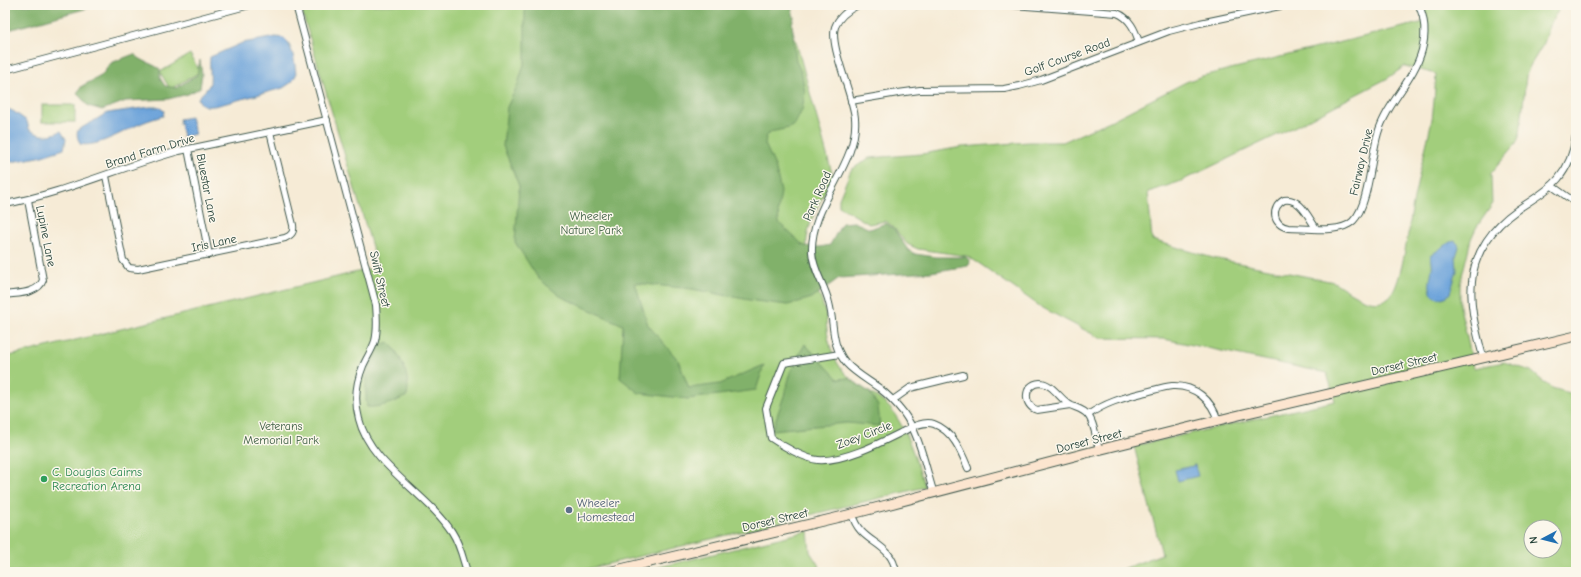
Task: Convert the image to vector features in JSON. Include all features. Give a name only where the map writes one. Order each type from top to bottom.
[{"type":"street","points":[[5,70],[250,5]]},
{"type":"street","name":"Swift Street","points":[[296,5],[377,312],[377,327],[374,342],[361,372],[357,387],[356,404],[361,427],[368,442],[381,458],[445,523],[458,543],[467,572]]},
{"type":"street","name":"Park Road","points":[[858,5],[848,10],[839,18],[835,27],[834,36],[851,101],[855,123],[852,143],[817,222],[812,244],[815,269],[829,303],[833,335],[840,354],[851,368],[893,400],[903,413],[912,427],[934,494]]},
{"type":"street","points":[[1013,5],[1117,13],[1128,20],[1134,29],[1139,42]]},
{"type":"street","name":"Golf Course Road","points":[[851,101],[920,90],[1004,88],[1019,86],[1041,80],[1139,42],[1183,27],[1285,5]]},
{"type":"street","name":"Fairway Drive","points":[[1316,228],[1299,204],[1295,201],[1284,200],[1276,208],[1276,218],[1283,227],[1316,228],[1344,227],[1353,221],[1360,211],[1380,126],[1416,65],[1422,51],[1425,34],[1419,5]]},
{"type":"street","name":"Brand Farm Drive","points":[[5,204],[28,200],[106,176],[158,157],[188,149],[327,120]]},
{"type":"street","name":"Iris Lane","points":[[106,176],[124,260],[129,268],[138,269],[286,238],[292,234],[293,225],[270,132]]},
{"type":"street","points":[[1483,357],[1472,303],[1472,281],[1478,256],[1485,242],[1499,225],[1552,186],[1561,176],[1573,151],[1576,135]]},
{"type":"street","name":"Bluestar Lane","points":[[188,149],[209,255]]},
{"type":"street","points":[[1552,186],[1576,203]]},
{"type":"street","name":"Lupine Lane","points":[[5,296],[33,290],[41,285],[43,280],[28,200]]},
{"type":"street","name":"Dorset Street","points":[[608,572],[934,494],[1218,420],[1576,336]]},
{"type":"street","name":"Zoey Circle","points":[[840,354],[784,363],[766,408],[771,438],[782,446],[817,460],[839,458],[880,443],[912,427]]},
{"type":"street","points":[[893,400],[910,388],[963,375]]},
{"type":"street","points":[[1070,405],[1037,410],[1030,406],[1027,400],[1027,394],[1029,389],[1034,385],[1043,384],[1048,386],[1070,405],[1080,409],[1088,415],[1092,423],[1099,450]]},
{"type":"street","points":[[1088,415],[1098,408],[1118,399],[1166,387],[1176,386],[1192,389],[1202,396],[1214,409],[1218,420]]},
{"type":"street","points":[[912,427],[933,423],[944,430],[958,444],[968,468]]},
{"type":"street","points":[[852,514],[858,529],[890,554],[894,561],[896,572]]},
{"type":"green space","points":[[5,5],[99,5],[5,31]]},
{"type":"green space","name":"Wheeler Nature Park","points":[[300,5],[786,5],[833,177],[817,207],[807,238],[810,266],[826,315],[830,344],[835,359],[845,373],[856,383],[887,405],[893,412],[905,432],[925,487],[575,572],[5,572],[5,357],[378,267]]},
{"type":"green space","points":[[525,5],[791,5],[794,18],[792,23],[796,61],[802,74],[805,93],[802,110],[795,124],[789,128],[770,132],[766,137],[765,144],[775,166],[781,192],[778,211],[779,223],[804,246],[820,247],[830,245],[842,223],[854,222],[870,229],[886,223],[894,229],[908,250],[915,254],[936,257],[966,257],[970,263],[968,266],[931,272],[839,278],[812,298],[788,305],[755,301],[692,289],[635,283],[648,325],[678,360],[689,388],[720,384],[764,365],[756,390],[688,399],[639,393],[620,378],[623,325],[560,296],[538,278],[515,242],[519,186],[503,146],[507,107],[518,84],[525,61]]},
{"type":"green space","points":[[1423,5],[1562,5],[1552,20],[1544,43],[1530,66],[1526,76],[1520,134],[1516,144],[1491,173],[1492,205],[1476,228],[1471,239],[1460,284],[1460,307],[1474,368],[1504,362],[1531,371],[1552,388],[1576,395],[1576,572],[1115,572],[1162,554],[1134,446],[1335,401],[1327,373],[1164,339],[1100,338],[1041,307],[967,256],[918,249],[907,244],[886,221],[869,224],[839,206],[839,199],[851,170],[869,158],[922,154],[962,147],[1029,142],[1063,142],[1110,121],[1186,82],[1202,76],[1428,21]],"holes":[[[1405,66],[1436,74],[1432,119],[1415,194],[1402,265],[1394,290],[1389,297],[1382,301],[1368,301],[1360,298],[1334,282],[1213,258],[1152,240],[1148,192],[1179,182],[1296,126],[1388,78]]]},
{"type":"green space","points":[[134,54],[160,69],[160,78],[165,86],[176,88],[197,75],[200,60],[202,74],[200,88],[188,94],[168,99],[126,101],[102,110],[88,106],[77,93],[82,86],[101,76],[111,63]]},
{"type":"green space","points":[[190,54],[200,72],[170,89],[160,72]]},
{"type":"green space","points":[[42,105],[75,105],[75,122],[42,122]]},
{"type":"green space","points":[[389,342],[404,367],[408,382],[407,396],[377,407],[367,407],[366,390],[368,369],[371,360],[375,351],[381,345]]},
{"type":"green space","points":[[805,344],[838,379],[849,378],[870,393],[878,406],[880,426],[847,423],[772,430],[793,365]]},
{"type":"green space","points":[[808,531],[810,552],[823,572],[639,572]]},
{"type":"water","points":[[276,37],[284,38],[290,46],[296,75],[292,82],[283,88],[216,106],[205,106],[200,102],[198,98],[210,83],[210,57],[242,43]]},
{"type":"water","points":[[159,107],[164,111],[163,116],[142,123],[103,141],[87,145],[80,144],[77,135],[78,130],[107,113]]},
{"type":"water","points":[[5,108],[13,111],[27,121],[29,129],[37,134],[48,135],[61,131],[66,139],[64,149],[39,157],[5,163]]},
{"type":"water","points":[[191,117],[195,134],[183,137],[179,119]]},
{"type":"water","points":[[1455,241],[1459,247],[1456,256],[1457,271],[1450,293],[1443,298],[1435,297],[1432,294],[1430,287],[1432,266],[1431,255],[1450,242]]},
{"type":"water","points":[[1195,465],[1198,476],[1178,481],[1175,470]]},
{"type":"place","name":"C. Douglas Cairns Recreation Arena","points":[[44,479]]},
{"type":"place","name":"Wheeler Homestead","points":[[569,510]]},
{"type":"park label","name":"Veterans Memorial Park","points":[[281,433]]}]
